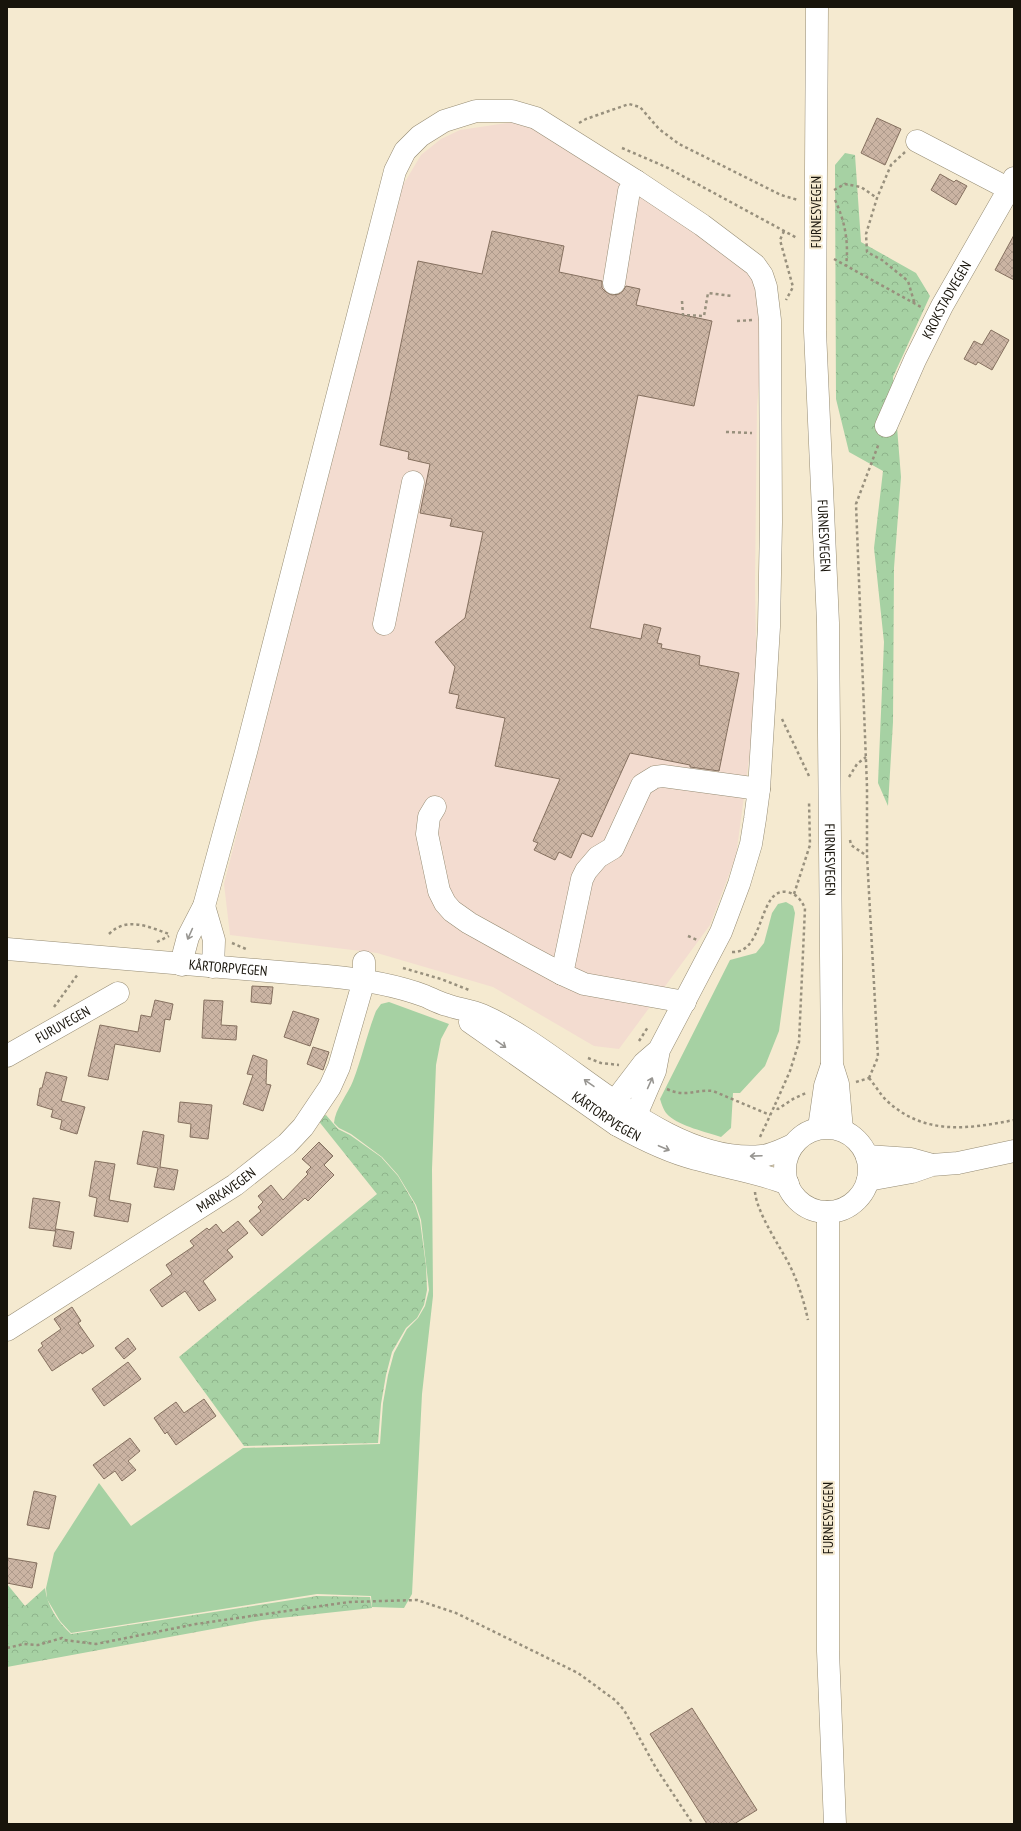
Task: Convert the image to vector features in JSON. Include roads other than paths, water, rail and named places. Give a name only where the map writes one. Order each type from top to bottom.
[{"type":"main road","name":"FURNESVEGEN","points":[[817,7],[815,331],[828,623],[832,1065],[838,1084],[842,1130]]},
{"type":"main road","points":[[182,965],[188,937],[204,906],[396,171],[405,152],[420,136],[444,121],[476,111],[512,111],[536,118],[636,180],[744,255],[755,265],[762,275],[766,287],[770,316],[771,522],[768,634],[759,789],[749,851],[737,891],[714,947],[660,1050],[655,1071],[636,1115],[617,1125],[615,1101],[644,1063],[660,1050]]},
{"type":"main road","points":[[917,141],[1012,183]]},
{"type":"main road","points":[[614,284],[629,191],[636,180]]},
{"type":"main road","name":"KROKSTADVEGEN","points":[[886,426],[915,360],[937,315],[1012,183]]},
{"type":"main road","points":[[384,624],[413,482]]},
{"type":"main road","points":[[562,974],[582,879],[586,871],[598,857],[613,848],[642,785],[655,777],[663,776],[759,789]]},
{"type":"main road","points":[[435,807],[429,817],[427,834],[439,891],[445,903],[452,911],[469,923],[562,974],[584,984],[685,1002]]},
{"type":"main road","points":[[204,906],[214,940],[213,967]]},
{"type":"main road","name":"KÅRTORPVEGEN","points":[[7,949],[213,967],[364,971],[446,1005],[482,1015],[538,1047],[636,1115],[682,1140],[724,1153],[744,1156],[762,1156],[793,1145]]},
{"type":"main road","name":"MARKAVEGEN","points":[[7,1330],[235,1185],[287,1144],[303,1127],[330,1087],[339,1067],[349,1038],[364,971]]},
{"type":"main road","name":"FURUVEGEN","points":[[7,1056],[118,992]]},
{"type":"main road","name":"KÅRTORPVEGEN","points":[[446,1005],[617,1125],[642,1139],[695,1159],[766,1176],[788,1184]]},
{"type":"main road","name":"FURNESVEGEN","points":[[819,1128],[825,1086],[832,1065]]},
{"type":"main road","points":[[819,1128],[842,1130],[857,1140],[867,1156],[869,1172],[868,1180],[862,1192],[854,1202],[842,1209],[828,1212],[808,1207],[793,1194],[785,1174],[785,1164],[793,1145],[800,1137],[819,1128]]},
{"type":"main road","points":[[868,1180],[912,1172],[932,1165],[958,1163],[1014,1151]]},
{"type":"main road","points":[[867,1156],[911,1160],[932,1165]]},
{"type":"main road","name":"FURNESVEGEN","points":[[828,1212],[828,1651],[835,1824]]}]
